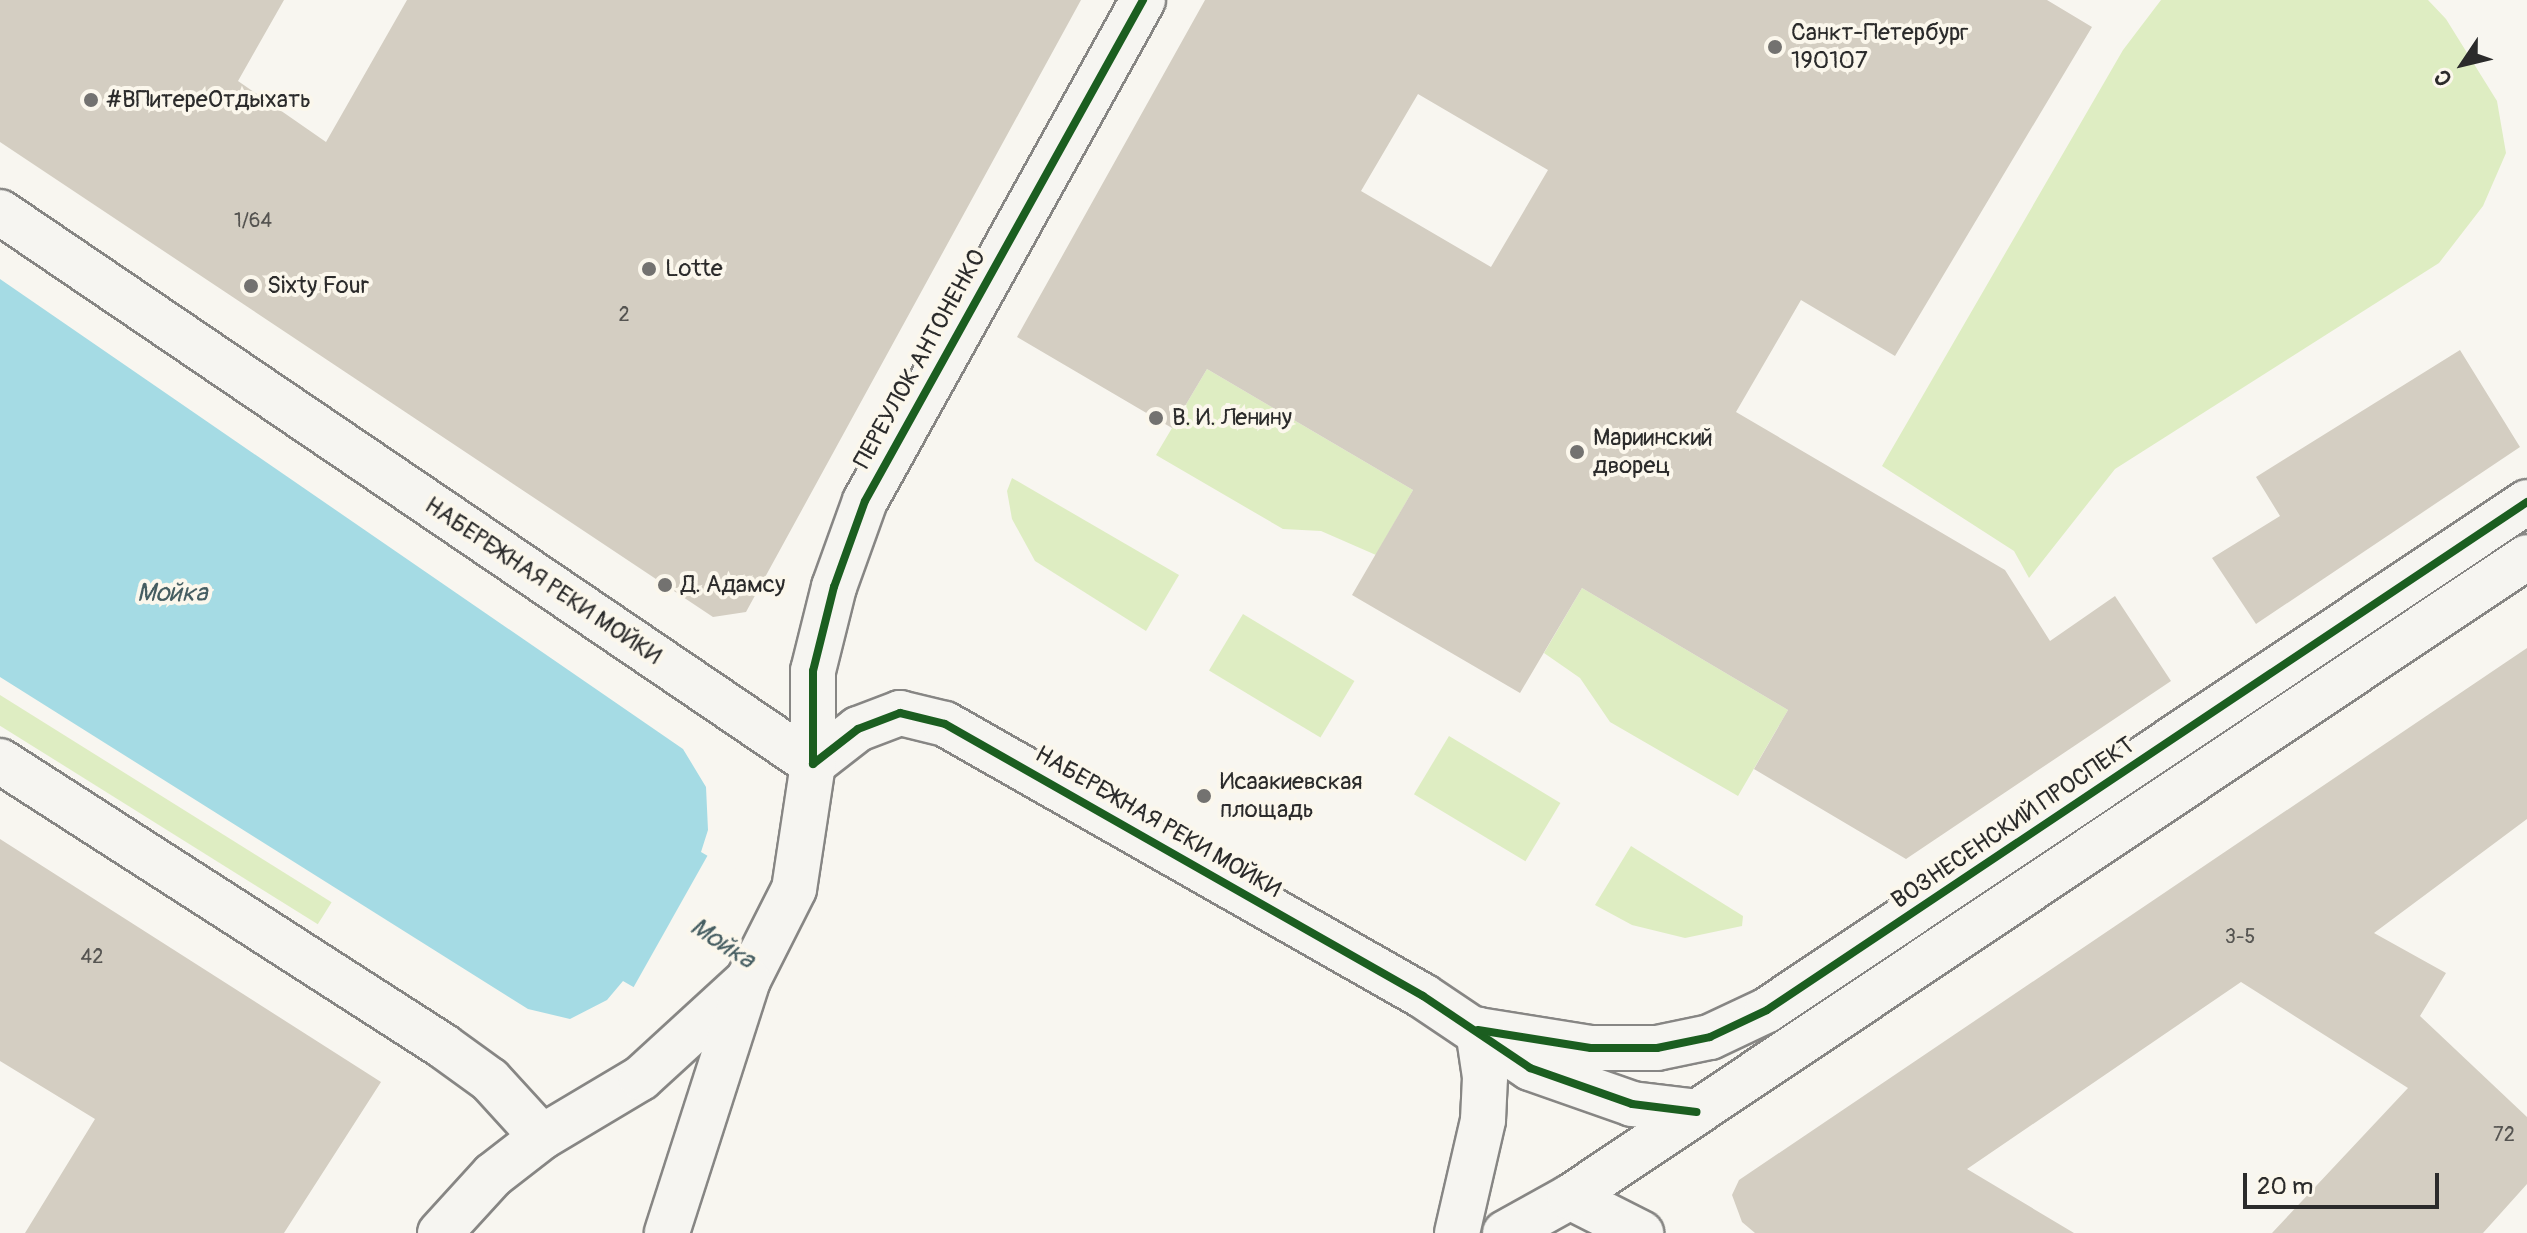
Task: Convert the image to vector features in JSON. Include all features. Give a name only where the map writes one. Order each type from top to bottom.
[{"type":"street","name":"ПЕРЕУЛОК АНТОНЕНКО","points":[[813,764],[813,671],[834,587],[865,501],[1143,0]]},
{"type":"street","name":"НАБЕРЕЖНАЯ РЕКИ МОЙКИ","points":[[0,212],[813,764],[858,729],[900,713],[945,724],[1478,1030]]},
{"type":"street","name":"ВОЗНЕСЕНСКИЙ ПРОСПЕКТ","points":[[1478,1030],[1591,1048],[1657,1048],[1710,1037],[1767,1010],[2527,502]]},
{"type":"street","points":[[1505,1233],[1570,1197],[2527,557]]},
{"type":"street","points":[[0,761],[443,1046],[490,1080],[542,1137]]},
{"type":"street","points":[[667,1233],[714,1038],[789,899],[813,764]]},
{"type":"street","points":[[1478,1030],[1530,1068],[1581,1089],[1632,1104],[1697,1112]]},
{"type":"street","points":[[1457,1233],[1483,1120],[1485,1077],[1478,1030]]},
{"type":"street","points":[[440,1233],[493,1175],[542,1137],[714,1038]]},
{"type":"street","points":[[1570,1197],[1641,1233]]},
{"type":"green space","points":[[2161,0],[2428,0],[2446,19],[2497,101],[2506,153],[2483,206],[2439,263],[2115,469],[2029,578],[2014,551],[1882,466],[2123,50]]},
{"type":"green space","points":[[1207,369],[1413,490],[1376,555],[1321,531],[1283,529],[1156,455]]},
{"type":"green space","points":[[1012,478],[1179,575],[1146,631],[1035,561],[1012,519],[1007,491]]},
{"type":"green space","points":[[1582,588],[1788,710],[1738,796],[1610,722],[1580,678],[1544,653]]},
{"type":"green space","points":[[1243,614],[1354,681],[1320,738],[1209,671]]},
{"type":"green space","points":[[0,695],[332,902],[318,924],[0,726]]},
{"type":"green space","points":[[1449,736],[1560,803],[1525,861],[1414,794]]},
{"type":"green space","points":[[1631,846],[1743,916],[1742,926],[1685,938],[1632,925],[1595,905]]},
{"type":"water","name":"Мойка","points":[[0,279],[683,749],[706,787],[708,830],[701,852],[1358,1233],[1060,1233],[623,981],[607,1000],[570,1019],[528,1009],[0,677]]},
{"type":"pier","points":[[709,853],[1362,1233],[1052,1233],[632,990]]},
{"type":"building","points":[[0,0],[284,0],[238,81],[326,142],[407,0],[1081,0],[746,612],[713,617],[0,142]]},
{"type":"building","name":"Мариинский дворец","points":[[1205,0],[2047,0],[2092,27],[1895,356],[1801,300],[1736,412],[2005,570],[2050,641],[2115,596],[2171,681],[1906,859],[1754,769],[1788,710],[1582,588],[1520,693],[1352,595],[1413,490],[1207,369],[1172,428],[1017,337]],"holes":[[[1418,94],[1548,170],[1491,267],[1361,191]]]},
{"type":"building","points":[[2460,350],[2520,447],[2256,624],[2212,558],[2280,516],[2256,477]]},
{"type":"building","points":[[2527,648],[2527,819],[2374,933],[2446,973],[2420,1016],[2527,1117],[2527,1184],[2483,1233],[2272,1233],[2408,1088],[2241,982],[1967,1169],[2074,1233],[1755,1233],[1742,1222],[1732,1195],[1739,1180]]},
{"type":"building","points":[[0,839],[381,1082],[284,1233],[25,1233],[95,1119],[0,1061]]},
{"type":"cycle path","points":[[813,764],[813,671],[834,587],[865,501],[1143,0]]},
{"type":"cycle path","points":[[1478,1030],[1591,1048],[1657,1048],[1710,1037],[1767,1010],[2527,502]]},
{"type":"cycle path","points":[[813,764],[858,729],[900,713],[945,724],[1423,996],[1530,1068],[1632,1104],[1697,1112]]},
{"type":"place","name":"Санкт-Петербург 190107","points":[[1775,47]]},
{"type":"place","name":"#ВПитереОтдыхать","points":[[91,100]]},
{"type":"place","name":"Lotte","points":[[649,269]]},
{"type":"place","name":"Sixty Four","points":[[251,286]]},
{"type":"place","name":"В. И. Ленину","points":[[1156,418]]},
{"type":"place","name":"Мариинский дворец","points":[[1577,452]]},
{"type":"place","name":"Д. Адамсу","points":[[665,585]]},
{"type":"place","name":"Исаакиевская площадь","points":[[1204,796]]}]
